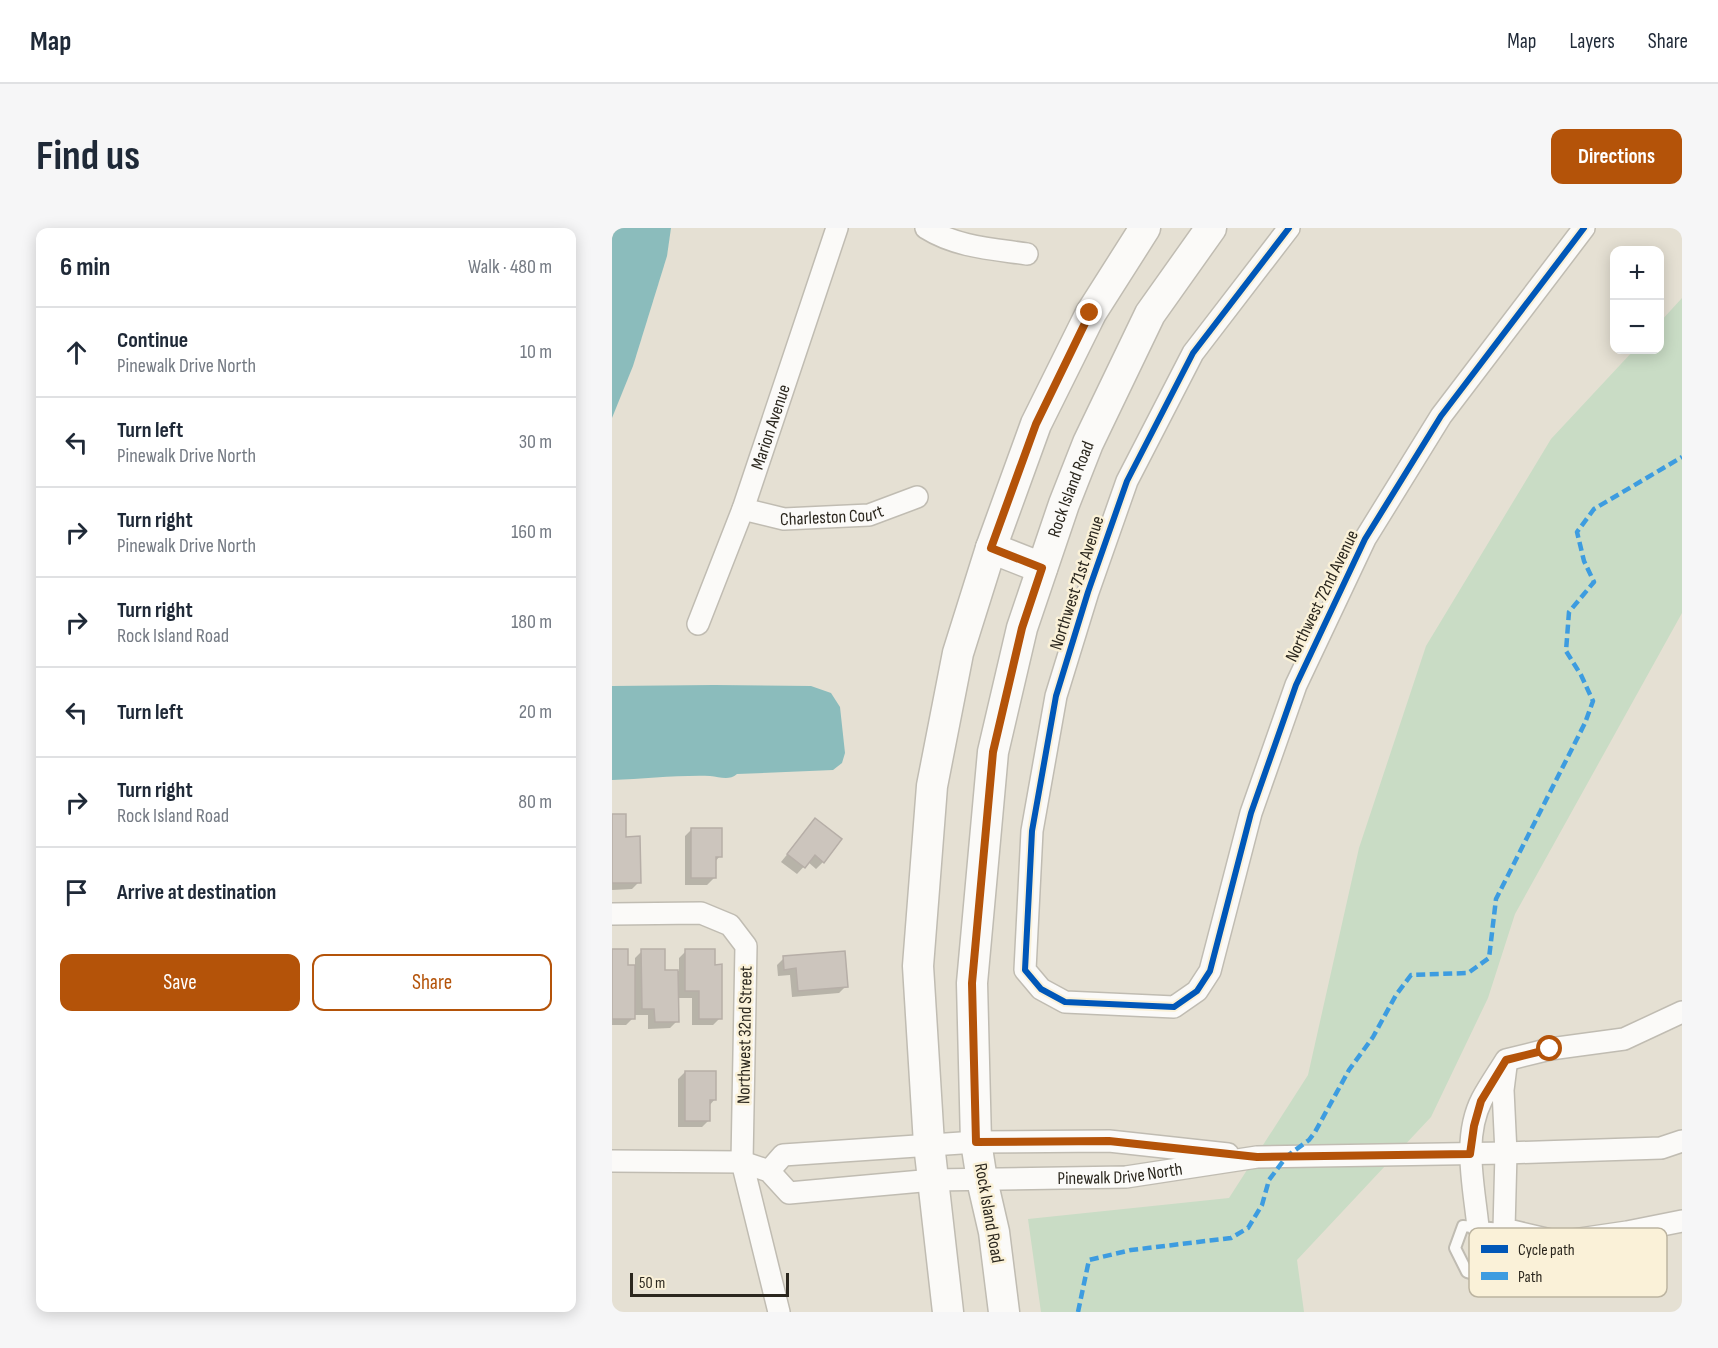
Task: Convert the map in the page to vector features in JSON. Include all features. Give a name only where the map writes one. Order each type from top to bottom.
[{"type":"main road","points":[[948,1312],[933,1180],[918,966],[932,786],[958,653],[991,548],[1036,424],[1090,313],[1145,228]]},
{"type":"main road","name":"Rock Island Road","points":[[1004,1312],[994,1232],[976,1142],[972,983],[993,752],[1022,628],[1088,443],[1150,314],[1210,228]]},
{"type":"main road","points":[[991,548],[1042,568]]},
{"type":"street","name":"Marion Avenue","points":[[698,624],[743,509],[837,228]]},
{"type":"street","points":[[926,228],[936,234],[973,246],[1027,254]]},
{"type":"street","name":"Northwest 71st Avenue","points":[[1197,991],[1174,1007],[1065,1002],[1041,989],[1025,970],[1032,831],[1056,696],[1088,592],[1127,482],[1193,353],[1289,228]]},
{"type":"street","name":"Northwest 72nd Avenue","points":[[1197,991],[1210,971],[1251,813],[1296,685],[1365,539],[1441,416],[1580,230]]},
{"type":"street","name":"Charleston Court","points":[[743,509],[784,519],[868,515],[917,497]]},
{"type":"street","name":"Northwest 32nd Street","points":[[612,914],[701,912],[730,925],[746,946],[742,1162],[779,1312]]},
{"type":"street","points":[[1478,1227],[1470,1154],[1474,1126],[1481,1101],[1506,1060],[1550,1049],[1624,1039],[1682,1012]]},
{"type":"street","points":[[1504,1228],[1506,1153],[1503,1090],[1506,1060]]},
{"type":"street","name":"Pinewalk Drive North","points":[[1257,1157],[1126,1178],[933,1180],[789,1193],[769,1171],[783,1155],[976,1142],[1109,1141],[1257,1157],[1661,1148],[1682,1141]]},
{"type":"street","points":[[612,1161],[742,1162],[769,1171]]},
{"type":"street","points":[[1650,1228],[1682,1221]]},
{"type":"lane","points":[[1469,1273],[1455,1248],[1463,1226],[1491,1228]]},
{"type":"green space","points":[[1682,298],[1682,613],[1515,914],[1488,998],[1431,1117],[1297,1260],[1304,1312],[1041,1312],[1028,1219],[1229,1198],[1308,1075],[1359,848],[1426,646],[1551,439],[1630,354],[1664,354],[1664,318]]},
{"type":"water","points":[[612,228],[671,228],[667,256],[633,366],[612,418]]},
{"type":"water","points":[[612,686],[811,686],[831,693],[840,707],[845,753],[842,763],[833,770],[737,774],[728,778],[698,776],[612,780]]},
{"type":"building","points":[[612,814],[626,814],[626,837],[640,836],[641,883],[612,883]]},
{"type":"building","points":[[815,818],[842,839],[824,863],[815,855],[805,868],[787,854]]},
{"type":"building","points":[[691,828],[722,828],[722,857],[716,857],[716,878],[691,878]]},
{"type":"building","points":[[612,949],[628,949],[628,965],[635,965],[635,1019],[612,1019]]},
{"type":"building","points":[[641,949],[665,949],[665,970],[678,970],[679,1022],[655,1022],[654,1009],[642,1009]]},
{"type":"building","points":[[685,949],[715,949],[715,965],[722,964],[722,1019],[699,1019],[699,991],[685,991]]},
{"type":"building","points":[[845,951],[848,987],[798,991],[796,968],[784,970],[783,956]]},
{"type":"building","points":[[685,1071],[716,1071],[716,1100],[710,1100],[710,1121],[685,1121]]},
{"type":"marked path","points":[[1078,1312],[1089,1260],[1131,1250],[1231,1238],[1248,1228],[1262,1205],[1269,1180],[1287,1156],[1309,1140],[1315,1132],[1349,1070],[1373,1037],[1396,995],[1411,975],[1468,973],[1489,958],[1496,899],[1585,723],[1593,701],[1566,651],[1569,612],[1594,582],[1584,561],[1577,532],[1594,509],[1682,457]]},
{"type":"cycle path","points":[[1289,228],[1193,353],[1127,481],[1088,592],[1056,696],[1032,831],[1025,970],[1041,989],[1065,1002],[1174,1007],[1197,991],[1210,971],[1251,813],[1296,685],[1365,539],[1441,416],[1584,228]]},
{"type":"route","points":[[1090,313],[1036,424],[991,548],[1042,568],[1022,628],[993,752],[972,983],[976,1142],[1109,1141],[1257,1157],[1470,1154],[1481,1101],[1506,1060],[1550,1049]]}]
